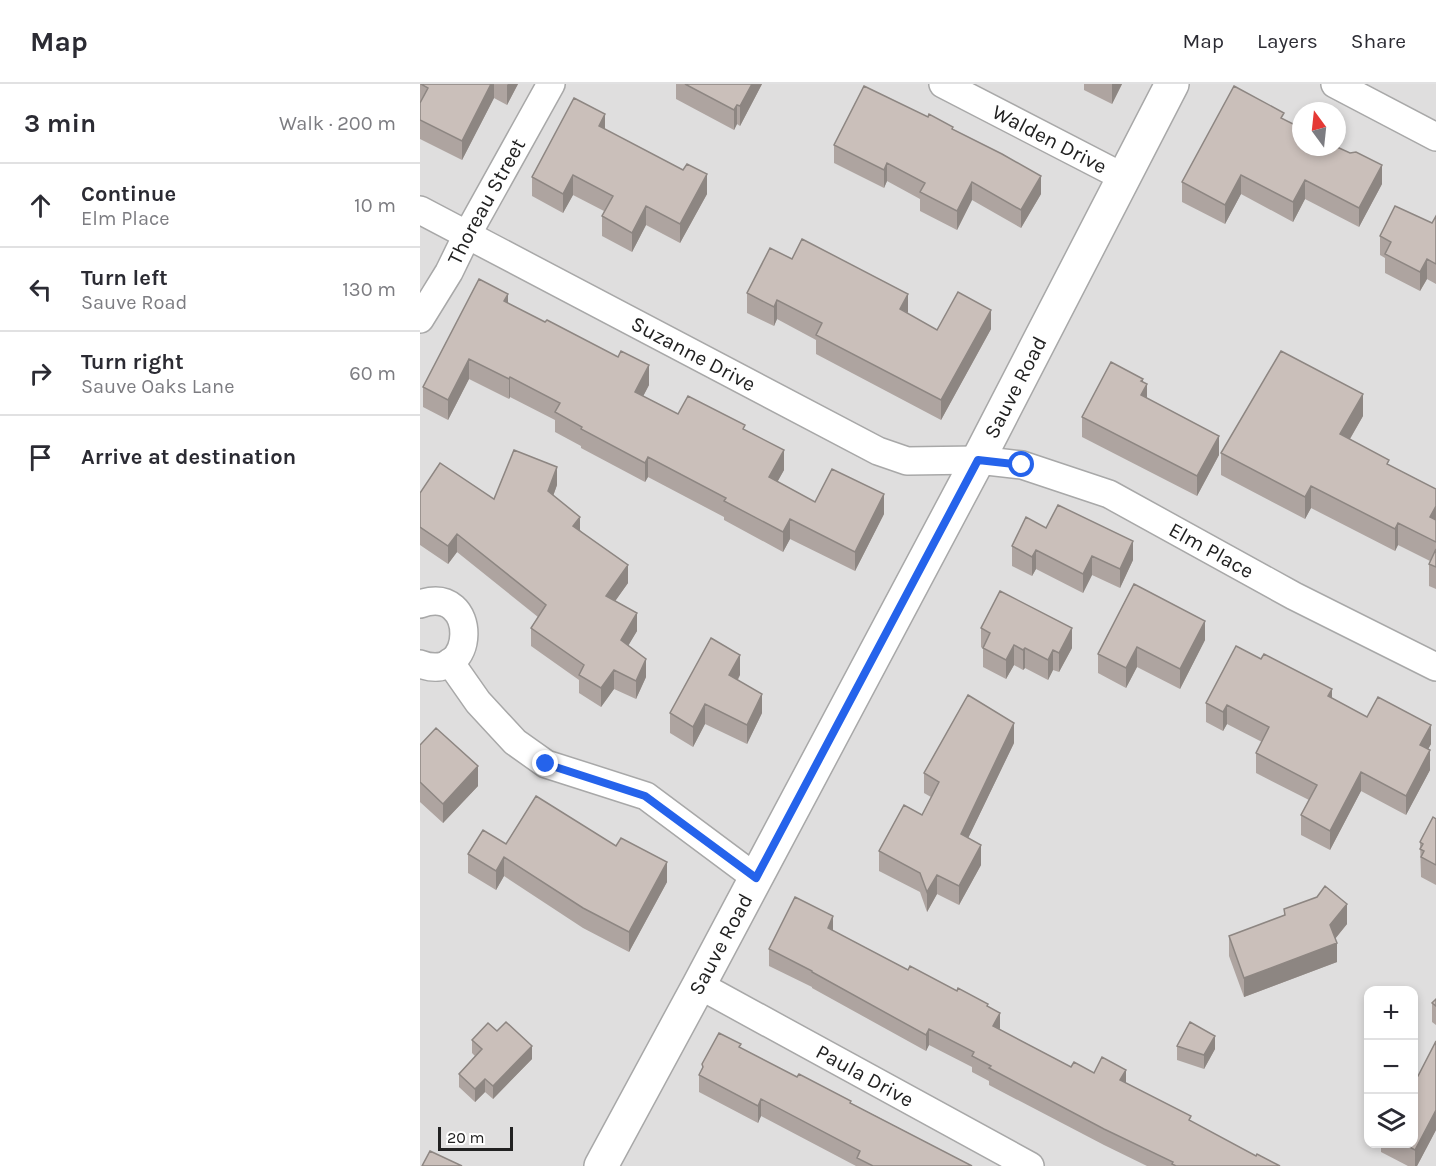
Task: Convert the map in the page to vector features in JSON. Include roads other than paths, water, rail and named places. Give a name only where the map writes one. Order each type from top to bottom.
[{"type":"street","name":"Thoreau Street","points":[[420,319],[449,272],[550,84]]},
{"type":"street","name":"Walden Drive","points":[[944,84],[1125,178]]},
{"type":"street","name":"Sauve Road","points":[[601,1166],[978,460],[1172,84]]},
{"type":"street","points":[[1335,84],[1436,137]]},
{"type":"street","name":"Suzanne Drive","points":[[420,210],[878,451],[907,461],[978,460]]},
{"type":"street","name":"Elm Place","points":[[978,460],[1022,465],[1109,494],[1293,596],[1436,667]]},
{"type":"street","points":[[420,604],[434,601],[445,604],[459,615],[465,628],[465,640],[461,650],[450,662],[428,667],[420,664]]},
{"type":"street","points":[[450,662],[478,702],[515,742],[546,764],[645,796],[756,878]]},
{"type":"street","name":"Paula Drive","points":[[699,986],[1029,1166]]}]
